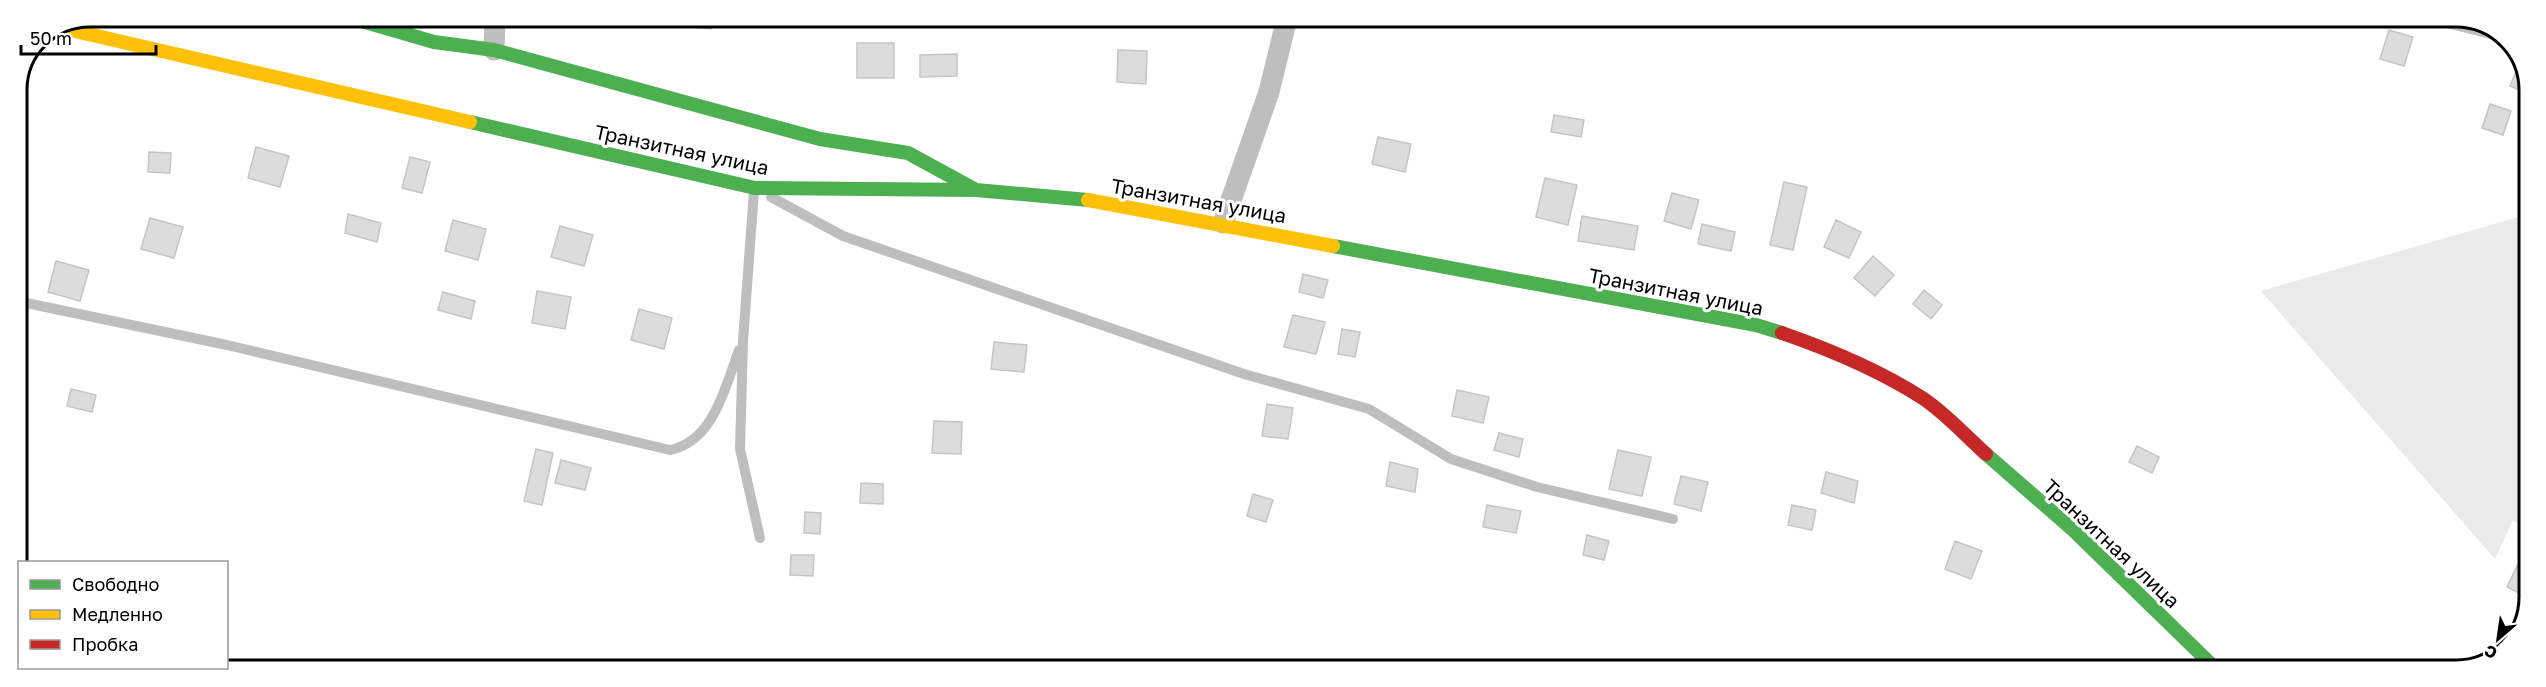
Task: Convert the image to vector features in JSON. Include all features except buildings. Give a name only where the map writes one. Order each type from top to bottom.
[{"type":"main road","points":[[382,27],[434,42],[494,50],[820,139],[908,153],[976,190]]},
{"type":"main road","name":"Транзитная улица","points":[[71,30],[755,188],[841,191],[976,190],[1096,201],[1223,223],[1756,326],[1817,345],[1873,371],[1925,400],[2072,529],[2207,660]]},
{"type":"street","points":[[494,50],[495,27]]},
{"type":"street","points":[[1223,223],[1269,92],[1285,27]]},
{"type":"lane","points":[[760,538],[740,449],[743,341],[755,188],[843,236],[1244,374],[1369,409],[1451,459],[1537,487],[1673,519]]},
{"type":"lane","points":[[27,303],[227,345],[670,450],[684,447],[698,437],[714,414],[743,341]]},
{"type":"shaded area","points":[[2519,217],[2519,525],[2513,520],[2495,559],[2261,291]]},
{"type":"traffic: fast","points":[[382,27],[434,42],[494,50],[820,139],[908,153],[974,189]]},
{"type":"traffic: fast","points":[[470,122],[755,188],[976,190],[1088,200]]},
{"type":"traffic: fast","points":[[1333,246],[1756,325],[1782,333]]},
{"type":"traffic: fast","points":[[1986,454],[2072,529],[2207,660]]},
{"type":"traffic: slow","points":[[71,30],[470,122]]},
{"type":"traffic: slow","points":[[1088,200],[1333,246]]},
{"type":"traffic: jam","points":[[1782,333],[1855,362],[1908,389],[1940,411],[1986,454]]}]
